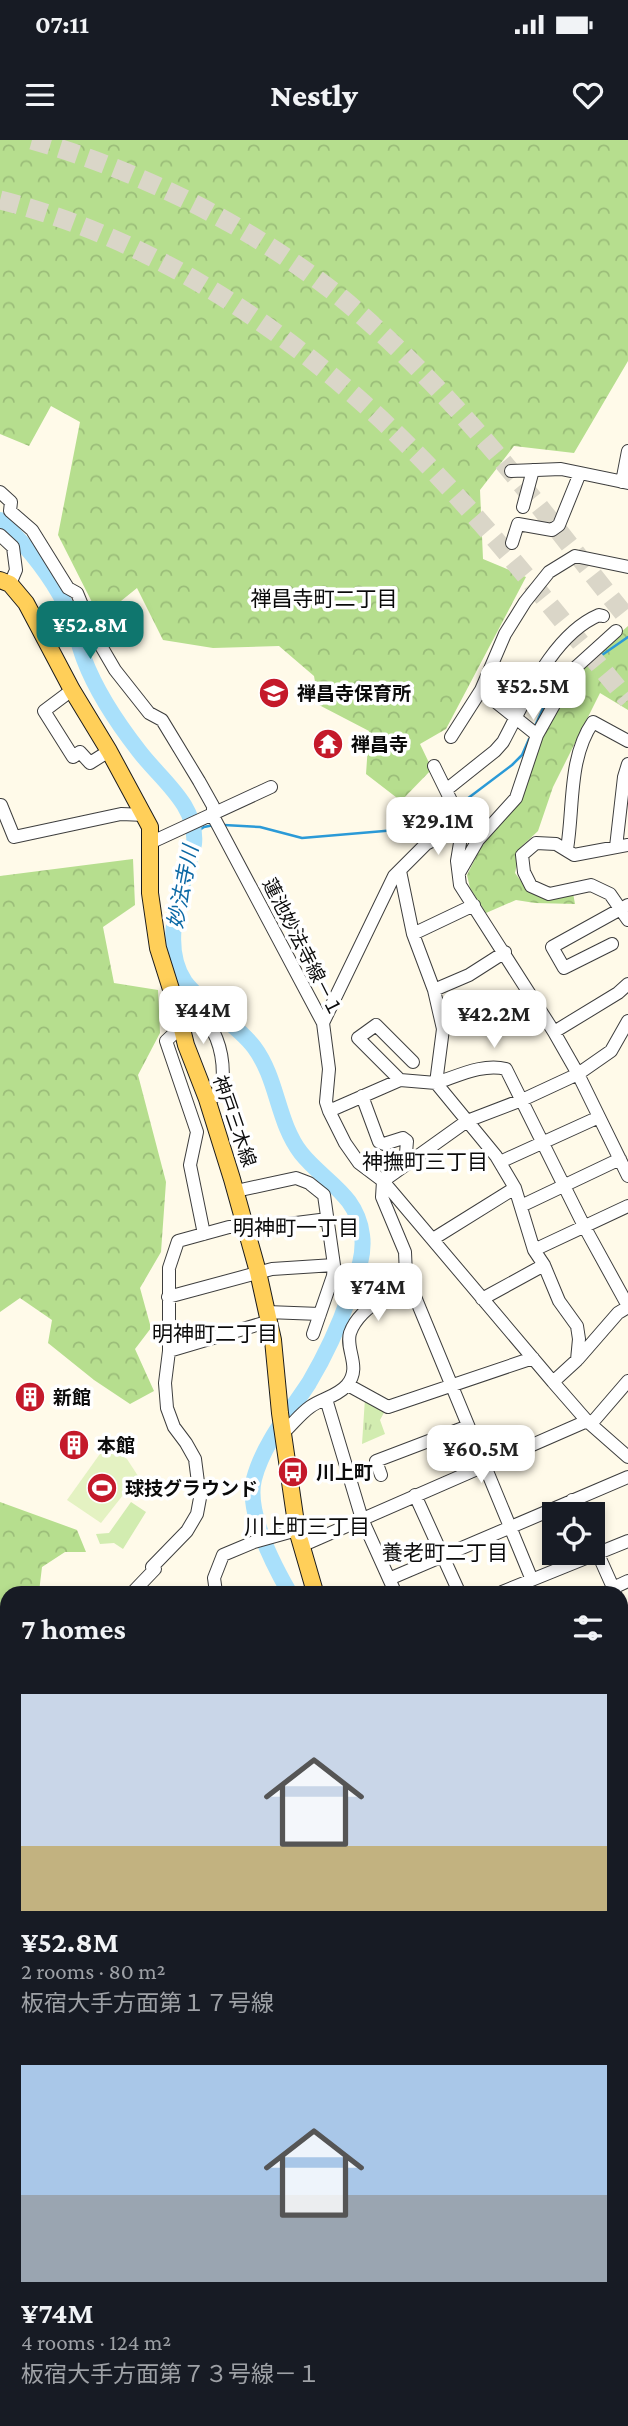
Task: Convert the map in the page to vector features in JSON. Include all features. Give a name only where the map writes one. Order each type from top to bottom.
[{"type":"main road","name":"神戸三木線","points":[[5,582],[26,603],[150,827],[152,842],[149,867],[153,921],[164,972],[236,1191],[258,1272],[268,1316],[279,1413],[297,1530],[313,1586]]},
{"type":"street","points":[[511,471],[561,469],[625,482],[628,451]]},
{"type":"street","points":[[523,507],[533,470]]},
{"type":"street","points":[[512,543],[518,524],[552,530],[559,525],[580,473]]},
{"type":"street","name":"蓮池妙法寺線－１","points":[[0,492],[10,502],[10,511],[32,530],[68,588],[77,593],[94,634],[115,670],[149,713],[162,720],[199,780],[212,806],[216,822],[323,1023],[329,1069],[326,1102],[345,1143],[359,1163],[383,1181],[589,1423],[628,1457]]},
{"type":"street","points":[[0,535],[13,547],[16,570],[5,582]]},
{"type":"street","points":[[452,737],[481,690],[505,634],[525,602],[549,572],[575,556],[628,567]]},
{"type":"street","points":[[323,1023],[394,876],[426,844],[503,742],[544,666],[582,622],[603,616]]},
{"type":"street","points":[[459,873],[478,840],[516,798],[537,735],[574,669],[616,631]]},
{"type":"street","points":[[72,690],[44,711],[72,757],[80,752],[90,763],[109,751]]},
{"type":"street","points":[[481,690],[537,735]]},
{"type":"street","points":[[567,849],[577,754],[587,730],[593,722],[628,741]]},
{"type":"street","points":[[612,944],[565,968],[552,947],[626,912],[610,894],[591,885],[549,894],[531,886],[524,872],[522,855],[536,843],[556,844],[574,855],[622,846],[624,777],[628,764]]},
{"type":"street","points":[[434,766],[455,807],[460,885],[554,1032],[628,1175]]},
{"type":"street","points":[[152,842],[200,821],[216,822],[271,787]]},
{"type":"street","points":[[1,805],[14,837],[121,814],[145,815]]},
{"type":"street","points":[[400,871],[413,934],[434,990],[443,1029],[436,1083],[500,1162],[515,1188],[534,1250],[544,1265],[559,1301],[577,1326],[577,1360]]},
{"type":"street","points":[[413,934],[474,905]]},
{"type":"street","points":[[434,990],[469,975],[505,952]]},
{"type":"street","points":[[554,1032],[618,993],[628,984]]},
{"type":"street","points":[[176,1005],[190,1006],[218,1039],[222,1052],[221,1094],[207,1099]]},
{"type":"street","points":[[532,1580],[406,1275],[405,1252],[382,1197],[383,1181],[467,1121],[522,1100],[578,1074],[611,1051],[628,1021]]},
{"type":"street","points":[[400,1080],[358,1038],[376,1025],[413,1062]]},
{"type":"street","points":[[181,1027],[166,1041],[197,1132],[192,1144],[190,1165],[204,1234]]},
{"type":"street","points":[[328,1111],[400,1080],[436,1083],[483,1068],[506,1069],[584,1226],[628,1307],[618,1313],[554,1382]]},
{"type":"street","points":[[362,1096],[379,1142],[384,1144],[403,1138],[407,1142],[405,1165]]},
{"type":"street","points":[[500,1162],[599,1117]]},
{"type":"street","points":[[521,1206],[620,1159]]},
{"type":"street","points":[[236,1191],[296,1178],[309,1182],[324,1195],[334,1265],[333,1276],[313,1334]]},
{"type":"street","points":[[433,1239],[515,1188]]},
{"type":"street","points":[[534,1250],[628,1206]]},
{"type":"street","points":[[140,1586],[155,1569],[152,1567],[187,1531],[197,1514],[200,1498],[195,1459],[174,1427],[167,1408],[165,1383],[169,1351],[169,1268],[178,1241],[229,1227],[328,1219]]},
{"type":"street","points":[[168,1297],[258,1272],[334,1265]]},
{"type":"street","points":[[482,1300],[544,1265]]},
{"type":"street","points":[[282,1432],[312,1405],[348,1385],[355,1363],[350,1344],[351,1333],[362,1315],[397,1287],[406,1275]]},
{"type":"street","points":[[169,1351],[268,1316],[320,1314]]},
{"type":"street","points":[[348,1385],[388,1407],[533,1358]]},
{"type":"street","points":[[301,1546],[485,1465],[589,1423],[623,1396],[628,1381]]},
{"type":"street","points":[[326,1399],[362,1519],[392,1586]]},
{"type":"street","points":[[381,1475],[376,1461],[468,1426]]},
{"type":"street","points":[[388,1578],[628,1477]]},
{"type":"street","points":[[415,1495],[456,1586]]},
{"type":"street","points":[[215,1586],[214,1578],[223,1555],[254,1542],[297,1530]]},
{"type":"street","points":[[605,1550],[628,1541]]},
{"type":"street","points":[[517,1586],[568,1565]]},
{"type":"street","points":[[600,1565],[612,1586]]},
{"type":"green space","points":[[0,140],[628,140],[628,361],[574,453],[514,446],[480,490],[483,559],[526,577],[446,729],[420,744],[432,769],[401,801],[366,774],[369,731],[319,705],[314,676],[279,646],[213,648],[163,640],[137,588],[100,618],[58,535],[80,422],[51,406],[29,446],[0,434]]},
{"type":"green space","points":[[628,626],[628,710],[600,693],[553,787],[538,831],[521,847],[515,873],[527,889],[573,893],[575,904],[516,900],[486,913],[470,888],[467,875],[481,847],[520,801],[542,738],[578,670]]},
{"type":"green space","points":[[133,859],[135,905],[103,927],[114,983],[158,990],[160,1033],[138,1075],[166,1182],[161,1252],[140,1288],[151,1328],[135,1349],[154,1391],[130,1404],[94,1380],[48,1343],[52,1320],[20,1298],[0,1312],[0,876]]},
{"type":"green space","points":[[365,1398],[386,1409],[380,1420],[385,1434],[362,1444]]},
{"type":"green space","name":"球技グラウンド","points":[[107,1444],[127,1459],[138,1476],[101,1523],[67,1500]]},
{"type":"green space","points":[[0,1502],[77,1530],[86,1552],[65,1552],[42,1567],[40,1586],[0,1586]]},
{"type":"green space","points":[[131,1502],[146,1512],[123,1549],[114,1543],[100,1544],[96,1534],[109,1533]]},
{"type":"waterway","name":"妙法寺川","points":[[0,520],[28,549],[51,580],[68,611],[84,659],[101,695],[131,741],[176,793],[190,817],[194,844],[173,932],[177,966],[185,982],[254,1047],[268,1073],[293,1141],[310,1163],[347,1199],[359,1221],[363,1243],[361,1259],[341,1319],[309,1383],[270,1441],[254,1479],[257,1522],[286,1586]]},
{"type":"waterway","points":[[598,652],[602,655],[628,637]]},
{"type":"waterway","points":[[535,726],[546,702],[566,671]]},
{"type":"waterway","points":[[459,805],[512,765],[522,755],[529,739]]},
{"type":"waterway","points":[[224,825],[260,827],[302,838],[396,830],[425,822],[450,810]]},
{"type":"waterway","points":[[195,833],[214,825]]},
{"type":"tunnel","points":[[32,140],[112,167],[190,202],[264,244],[334,292],[401,352],[464,417],[527,491],[628,619]]},
{"type":"tunnel","points":[[0,200],[63,219],[124,244],[183,273],[239,307],[293,345],[393,431],[439,477],[512,559],[628,700]]},
{"type":"place","name":"禅昌寺保育所","points":[[274,693]]},
{"type":"place","name":"禅昌寺","points":[[328,744]]},
{"type":"place","name":"新館","points":[[30,1397]]},
{"type":"place","name":"本館","points":[[74,1445]]},
{"type":"place","name":"川上町","points":[[293,1472]]},
{"type":"place","name":"球技グラウンド","points":[[102,1488]]},
{"type":"district","name":"禅昌寺町二丁目","points":[[324,599]]},
{"type":"district","name":"神撫町三丁目","points":[[425,1162]]},
{"type":"district","name":"明神町一丁目","points":[[296,1228]]},
{"type":"district","name":"明神町二丁目","points":[[215,1334]]},
{"type":"district","name":"川上町三丁目","points":[[307,1527]]},
{"type":"district","name":"養老町二丁目","points":[[445,1553]]}]
